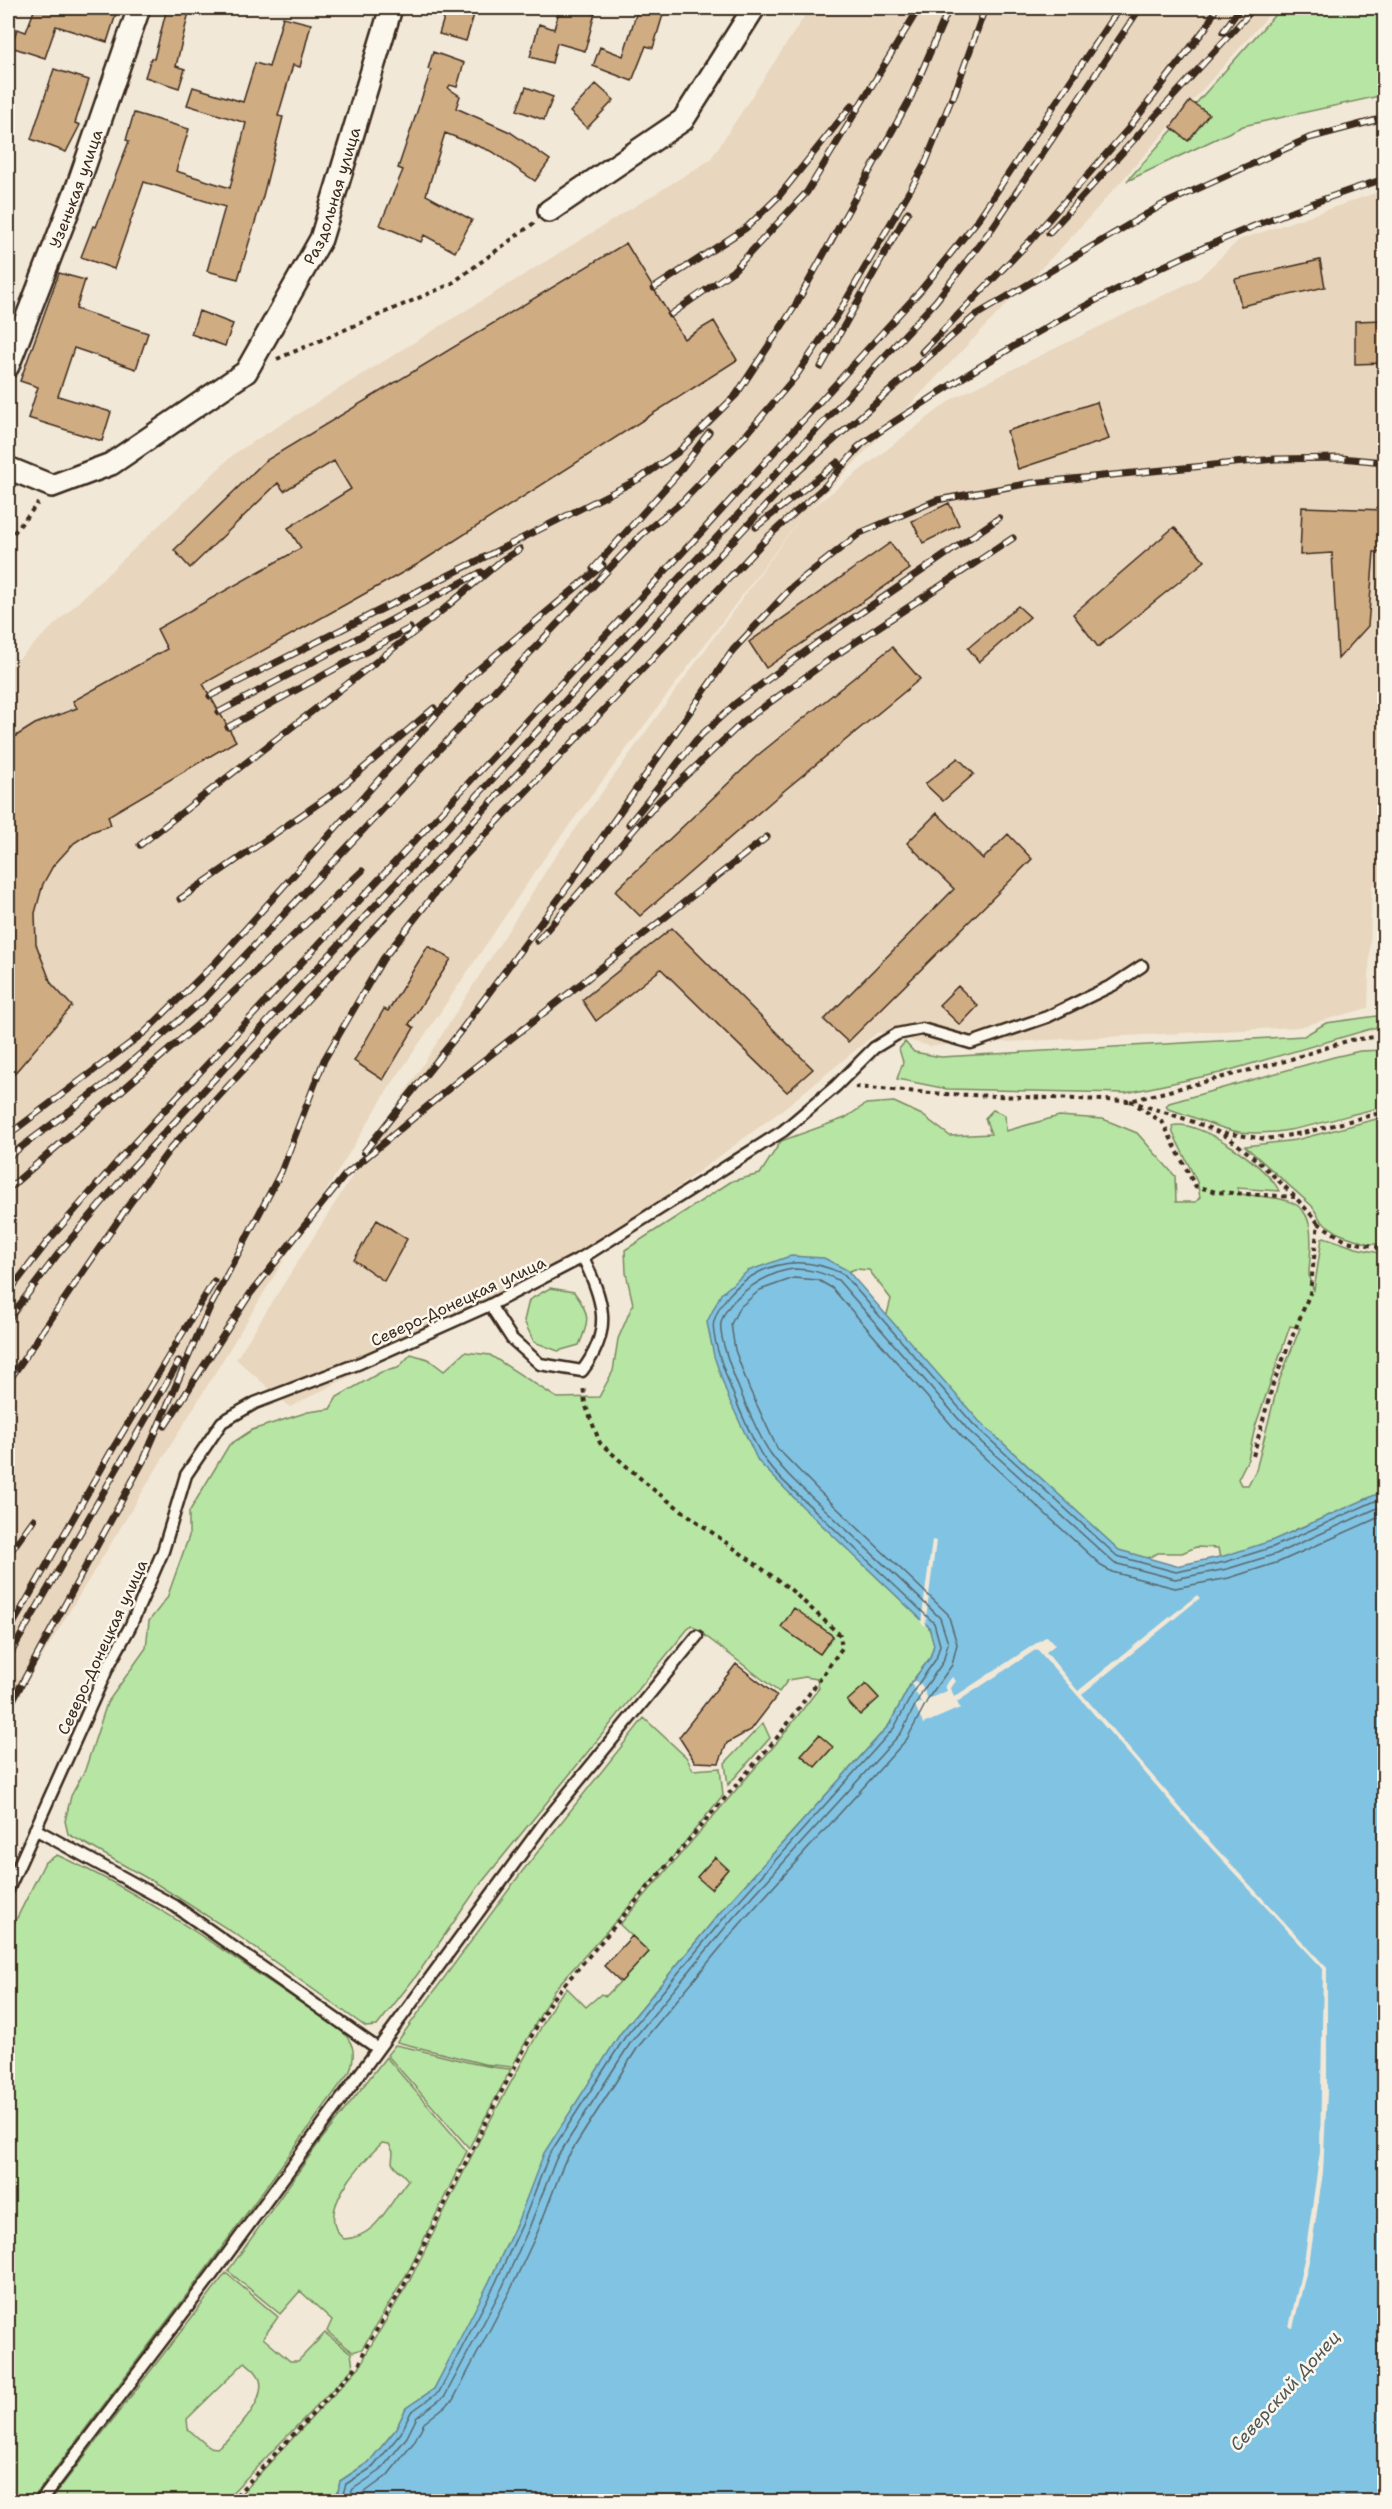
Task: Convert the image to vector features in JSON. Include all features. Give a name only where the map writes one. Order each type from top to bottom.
[{"type":"street","name":"Узенькая улица","points":[[8,366],[78,184],[137,8]]},
{"type":"street","name":"Раздольная улица","points":[[246,372],[321,239],[391,8]]},
{"type":"street","points":[[549,211],[683,120],[754,8]]},
{"type":"street","points":[[8,468],[52,486],[111,464],[246,372]]},
{"type":"lane","name":"Северо-Донецкая улица","points":[[8,1890],[163,1551],[186,1475],[222,1422],[255,1403],[360,1363],[490,1305],[583,1257],[783,1131],[836,1086],[874,1048],[897,1034],[922,1029],[971,1043],[1047,1017],[1113,985],[1142,966]]},
{"type":"lane","points":[[490,1305],[512,1339],[540,1364],[582,1371],[595,1353],[604,1325],[600,1295],[583,1257]]},
{"type":"lane","points":[[40,2502],[212,2275],[544,1823],[697,1636]]},
{"type":"lane","points":[[35,1829],[175,1906],[377,2048]]},
{"type":"path","points":[[246,372],[451,284],[549,211]]},
{"type":"path","points":[[8,540],[52,486]]},
{"type":"path","points":[[836,1086],[944,1094],[1130,1101],[1285,1061],[1350,1040],[1384,1036]]},
{"type":"path","points":[[1130,1101],[1220,1133],[1266,1138],[1303,1133],[1384,1113]]},
{"type":"path","points":[[1130,1101],[1163,1124],[1195,1186],[1216,1192],[1295,1197]]},
{"type":"path","points":[[1220,1133],[1243,1148],[1295,1197],[1318,1223],[1346,1241],[1384,1248]]},
{"type":"path","points":[[1253,1456],[1273,1384],[1310,1293],[1318,1223]]},
{"type":"path","points":[[230,2502],[360,2363],[365,2349],[432,2234],[496,2102],[551,2000],[781,1733],[842,1648],[840,1635],[790,1589],[655,1491],[600,1443],[585,1404],[582,1371]]},
{"type":"shaded area","points":[[810,8],[1275,8],[1076,232],[809,510],[952,399],[1199,278],[1239,240],[1384,190],[1384,884],[1372,885],[1368,1008],[1299,1027],[930,1046],[878,1032],[778,1113],[583,1257],[290,1407],[236,1359],[551,863],[804,513],[543,860],[387,1091],[8,1712],[8,669],[235,453],[710,160]]},
{"type":"green space","points":[[1281,8],[1384,8],[1384,95],[1243,126],[1127,181]]},
{"type":"green space","points":[[1384,1015],[1384,1025],[1220,1073],[1126,1093],[947,1089],[897,1079],[903,1062],[899,1049],[905,1042],[914,1052],[941,1057],[1304,1036],[1326,1023]]},
{"type":"green space","points":[[1384,1050],[1384,1107],[1294,1129],[1258,1133],[1222,1128],[1168,1109],[1166,1106],[1169,1103],[1334,1057],[1360,1051]]},
{"type":"green space","points":[[894,1102],[922,1115],[950,1136],[991,1134],[985,1118],[993,1110],[1005,1115],[1006,1131],[1059,1116],[1103,1119],[1137,1133],[1175,1176],[1176,1202],[1196,1202],[1200,1197],[1197,1182],[1173,1133],[1172,1126],[1198,1129],[1232,1146],[1248,1158],[1273,1181],[1279,1191],[1237,1188],[1240,1194],[1287,1201],[1297,1205],[1304,1212],[1309,1223],[1311,1238],[1309,1275],[1314,1290],[1322,1238],[1384,1254],[1384,1509],[1342,1510],[1297,1529],[1222,1569],[1218,1548],[1196,1547],[1182,1553],[1158,1553],[1137,1563],[1103,1550],[1034,1484],[886,1318],[891,1299],[869,1270],[855,1269],[837,1276],[877,1562],[929,1627],[934,1645],[930,1658],[911,1683],[889,1725],[723,1909],[620,2034],[517,2223],[476,2310],[434,2389],[406,2408],[396,2429],[369,2462],[340,2481],[338,2492],[327,2501],[234,2501],[362,2364],[410,2280],[480,2139],[556,2000],[567,1988],[586,2007],[601,1994],[606,1996],[649,1952],[620,1925],[780,1739],[819,1688],[817,1679],[805,1677],[788,1680],[779,1692],[691,1625],[478,1887],[417,1975],[377,2026],[366,2027],[237,1935],[152,1881],[68,1834],[65,1821],[71,1796],[85,1770],[107,1703],[146,1648],[149,1621],[167,1598],[189,1536],[189,1512],[229,1445],[252,1430],[308,1412],[330,1409],[337,1397],[381,1372],[398,1368],[411,1354],[428,1359],[444,1371],[465,1352],[490,1355],[557,1398],[599,1397],[613,1371],[618,1339],[633,1304],[626,1273],[625,1250],[732,1181],[760,1174],[781,1141],[845,1118],[866,1104]],"holes":[[[1290,1326],[1300,1328],[1278,1384],[1256,1470],[1248,1485],[1241,1485],[1238,1479],[1248,1459],[1255,1427]],[[794,1609],[833,1636],[820,1654],[781,1627]]]},
{"type":"green space","points":[[1384,1117],[1384,1244],[1369,1244],[1340,1234],[1321,1221],[1312,1206],[1245,1146],[1296,1140]]},
{"type":"green space","points":[[550,1288],[574,1292],[583,1306],[587,1317],[579,1345],[558,1351],[534,1342],[524,1321],[529,1300]]},
{"type":"green space","points":[[644,1718],[686,1757],[693,1770],[720,1768],[723,1795],[668,1863],[554,1990],[512,2067],[484,2064],[397,2042],[521,1873]]},
{"type":"green space","points":[[763,1723],[770,1738],[728,1785],[725,1763]]},
{"type":"green space","points":[[57,1855],[84,1867],[160,1910],[313,2011],[345,2034],[351,2043],[353,2060],[350,2071],[207,2268],[31,2501],[8,2501],[8,1936],[45,1862]]},
{"type":"green space","points":[[395,2045],[481,2065],[511,2069],[469,2148],[387,2055]]},
{"type":"green space","points":[[386,2057],[467,2151],[409,2270],[362,2349],[353,2352],[327,2331],[332,2320],[300,2291],[280,2314],[228,2271],[318,2144]],"holes":[[[382,2143],[389,2144],[393,2152],[392,2163],[408,2180],[374,2226],[356,2237],[344,2239],[336,2228],[334,2216],[337,2203],[363,2162]]]},
{"type":"green space","points":[[226,2273],[278,2317],[263,2338],[290,2361],[298,2361],[325,2333],[351,2353],[353,2368],[224,2501],[50,2501]],"holes":[[[245,2362],[256,2372],[260,2380],[261,2389],[258,2398],[247,2418],[231,2435],[217,2448],[209,2447],[188,2429],[187,2419]]]},
{"type":"water","name":"Северский Донец","points":[[790,1256],[824,1258],[847,1270],[979,1421],[1119,1550],[1176,1566],[1224,1556],[1271,1541],[1384,1491],[1384,2501],[327,2502],[338,2492],[340,2481],[369,2462],[396,2429],[406,2408],[434,2389],[517,2223],[544,2153],[620,2034],[723,1909],[889,1725],[911,1683],[930,1658],[934,1645],[929,1627],[758,1461],[728,1397],[714,1356],[707,1322],[721,1294],[748,1271]]},
{"type":"pier","points":[[932,1540],[936,1541],[925,1626],[921,1623]]},
{"type":"pier","points":[[1197,1595],[1200,1598],[1082,1694],[1203,1834],[1327,1968],[1327,2092],[1323,2173],[1310,2257],[1293,2328],[1289,2327],[1305,2255],[1320,2152],[1323,1969],[1200,1836],[1037,1649],[957,1702],[960,1708],[923,1724],[915,1705],[921,1702],[911,1683],[914,1681],[921,1684],[928,1699],[947,1691],[945,1686],[952,1677],[956,1681],[951,1688],[954,1697],[1047,1636],[1055,1645],[1046,1652],[1078,1691]]},
{"type":"building","points":[[35,8],[118,8],[107,42],[56,26],[45,58],[11,47],[17,29],[26,32]]},
{"type":"building","points":[[167,8],[190,8],[176,66],[185,69],[179,88],[145,77],[151,58],[154,59]]},
{"type":"building","points":[[447,8],[476,8],[466,41],[439,34]]},
{"type":"building","points":[[560,8],[574,8],[595,13],[585,51],[557,43],[552,63],[530,57],[539,24],[554,29]]},
{"type":"building","points":[[638,8],[665,8],[653,48],[646,46],[632,81],[593,66],[600,47],[623,56]]},
{"type":"building","points":[[283,17],[311,24],[300,67],[293,65],[278,116],[283,117],[263,196],[238,279],[207,271],[225,207],[144,182],[114,269],[81,257],[93,226],[96,227],[129,141],[126,140],[134,113],[189,129],[176,171],[230,188],[246,123],[187,105],[193,87],[243,102],[255,63],[269,67]]},
{"type":"building","points":[[433,52],[464,63],[457,87],[450,85],[448,88],[460,96],[456,108],[510,132],[550,160],[535,181],[493,152],[445,133],[426,195],[472,220],[455,252],[424,235],[421,242],[380,225],[403,170],[398,168],[431,70],[428,69]]},
{"type":"building","points":[[54,69],[89,80],[75,123],[80,125],[66,152],[31,139]]},
{"type":"building","points":[[596,84],[614,100],[587,128],[570,112]]},
{"type":"building","points":[[526,87],[553,97],[544,120],[517,110]]},
{"type":"building","points":[[1190,101],[1209,114],[1188,141],[1171,127]]},
{"type":"building","points":[[626,243],[684,339],[714,321],[737,360],[418,564],[203,684],[236,741],[108,816],[111,825],[91,832],[74,843],[53,866],[43,884],[35,913],[36,944],[51,983],[72,1006],[8,1081],[8,741],[35,724],[77,708],[73,701],[167,649],[157,629],[301,548],[288,528],[351,489],[334,461],[284,491],[278,483],[190,568],[174,550],[265,461]]},
{"type":"building","points":[[1320,260],[1325,287],[1241,306],[1235,279]]},
{"type":"building","points":[[59,273],[85,280],[76,309],[148,333],[136,369],[74,348],[58,396],[111,412],[102,441],[28,418],[38,387],[20,381]]},
{"type":"building","points":[[199,311],[233,324],[225,346],[191,334]]},
{"type":"building","points":[[1384,320],[1384,363],[1355,364],[1355,321]]},
{"type":"building","points":[[1097,402],[1109,439],[1018,469],[1007,431]]},
{"type":"building","points":[[949,503],[959,525],[923,543],[912,521]]},
{"type":"building","points":[[1302,507],[1384,510],[1384,552],[1374,552],[1368,626],[1338,659],[1332,553],[1300,555]]},
{"type":"building","points":[[1174,527],[1205,561],[1098,647],[1073,614]]},
{"type":"building","points":[[890,543],[910,569],[766,668],[749,642]]},
{"type":"building","points":[[1018,606],[1030,617],[979,662],[968,648]]},
{"type":"building","points":[[892,647],[920,679],[786,789],[640,916],[615,891],[758,755]]},
{"type":"building","points":[[958,758],[974,774],[943,801],[925,784]]},
{"type":"building","points":[[937,813],[983,859],[1008,834],[1032,859],[848,1042],[824,1020],[954,889],[907,843]]},
{"type":"building","points":[[672,928],[813,1069],[787,1092],[661,969],[596,1021],[582,1000]]},
{"type":"building","points":[[428,946],[451,959],[409,1024],[414,1028],[383,1080],[354,1061],[384,1009],[388,1011]]},
{"type":"building","points":[[958,986],[978,1006],[960,1025],[939,1005]]},
{"type":"building","points":[[377,1220],[407,1239],[384,1281],[354,1260]]},
{"type":"building","points":[[794,1608],[833,1636],[820,1654],[781,1627]]},
{"type":"building","points":[[736,1664],[777,1696],[751,1730],[727,1743],[719,1763],[695,1762],[679,1737]]},
{"type":"building","points":[[866,1684],[879,1698],[860,1715],[847,1701]]},
{"type":"building","points":[[819,1735],[833,1747],[815,1767],[801,1755]]},
{"type":"building","points":[[715,1857],[728,1869],[711,1889],[697,1877]]},
{"type":"building","points":[[632,1936],[649,1952],[621,1982],[604,1966]]},
{"type":"railway","points":[[670,315],[733,271],[807,192],[919,8]]},
{"type":"railway","points":[[210,696],[639,479],[678,452],[736,395],[795,306],[910,99],[949,8]]},
{"type":"railway","points":[[953,98],[985,8]]},
{"type":"railway","points":[[8,1293],[48,1241],[123,1155],[707,526],[921,290],[977,221],[1119,8]]},
{"type":"railway","points":[[8,1320],[58,1254],[129,1171],[936,301],[993,227],[1140,8]]},
{"type":"railway","points":[[922,352],[1029,242],[1128,129],[1207,26],[1216,8]]},
{"type":"railway","points":[[1223,32],[1240,8]]},
{"type":"railway","points":[[1049,233],[1254,8]]},
{"type":"railway","points":[[109,1081],[205,998],[641,535],[683,501],[746,435],[796,376],[838,314],[925,164],[955,90]]},
{"type":"railway","points":[[654,288],[746,228],[779,196],[852,105]]},
{"type":"railway","points":[[8,1382],[128,1206],[170,1149],[795,474],[976,315],[1162,205],[1309,138],[1384,118]]},
{"type":"railway","points":[[857,448],[992,359],[1100,298],[1155,270],[1268,220],[1384,179]]},
{"type":"railway","points":[[821,367],[908,212]]},
{"type":"railway","points":[[593,569],[676,476],[709,432]]},
{"type":"railway","points":[[144,1459],[209,1309],[281,1172],[324,1060],[383,959],[461,860],[770,535],[825,486],[863,443]]},
{"type":"railway","points":[[462,1029],[571,882],[733,650],[793,586],[860,533],[937,500],[1031,483],[1275,459],[1341,458],[1384,462]]},
{"type":"railway","points":[[756,527],[838,462]]},
{"type":"railway","points":[[629,824],[697,739],[736,703],[821,640],[999,518]]},
{"type":"railway","points":[[537,941],[659,801],[744,721],[833,657],[1013,538]]},
{"type":"railway","points":[[140,845],[444,609],[502,560],[520,549]]},
{"type":"railway","points":[[468,678],[603,565]]},
{"type":"railway","points":[[219,712],[481,572]]},
{"type":"railway","points":[[228,727],[410,628]]},
{"type":"railway","points":[[8,1135],[145,1032],[216,962],[473,674]]},
{"type":"railway","points":[[180,899],[338,790],[434,708]]},
{"type":"railway","points":[[165,1426],[250,1294],[345,1175],[465,1075],[767,837]]},
{"type":"railway","points":[[8,1189],[208,1016],[362,871]]},
{"type":"railway","points":[[364,1152],[467,1023]]},
{"type":"railway","points":[[8,1157],[116,1076]]},
{"type":"railway","points":[[8,1633],[112,1450],[214,1281]]},
{"type":"railway","points":[[8,1658],[179,1361]]},
{"type":"railway","points":[[8,1709],[147,1454]]},
{"type":"railway","points":[[8,1555],[34,1519]]}]
